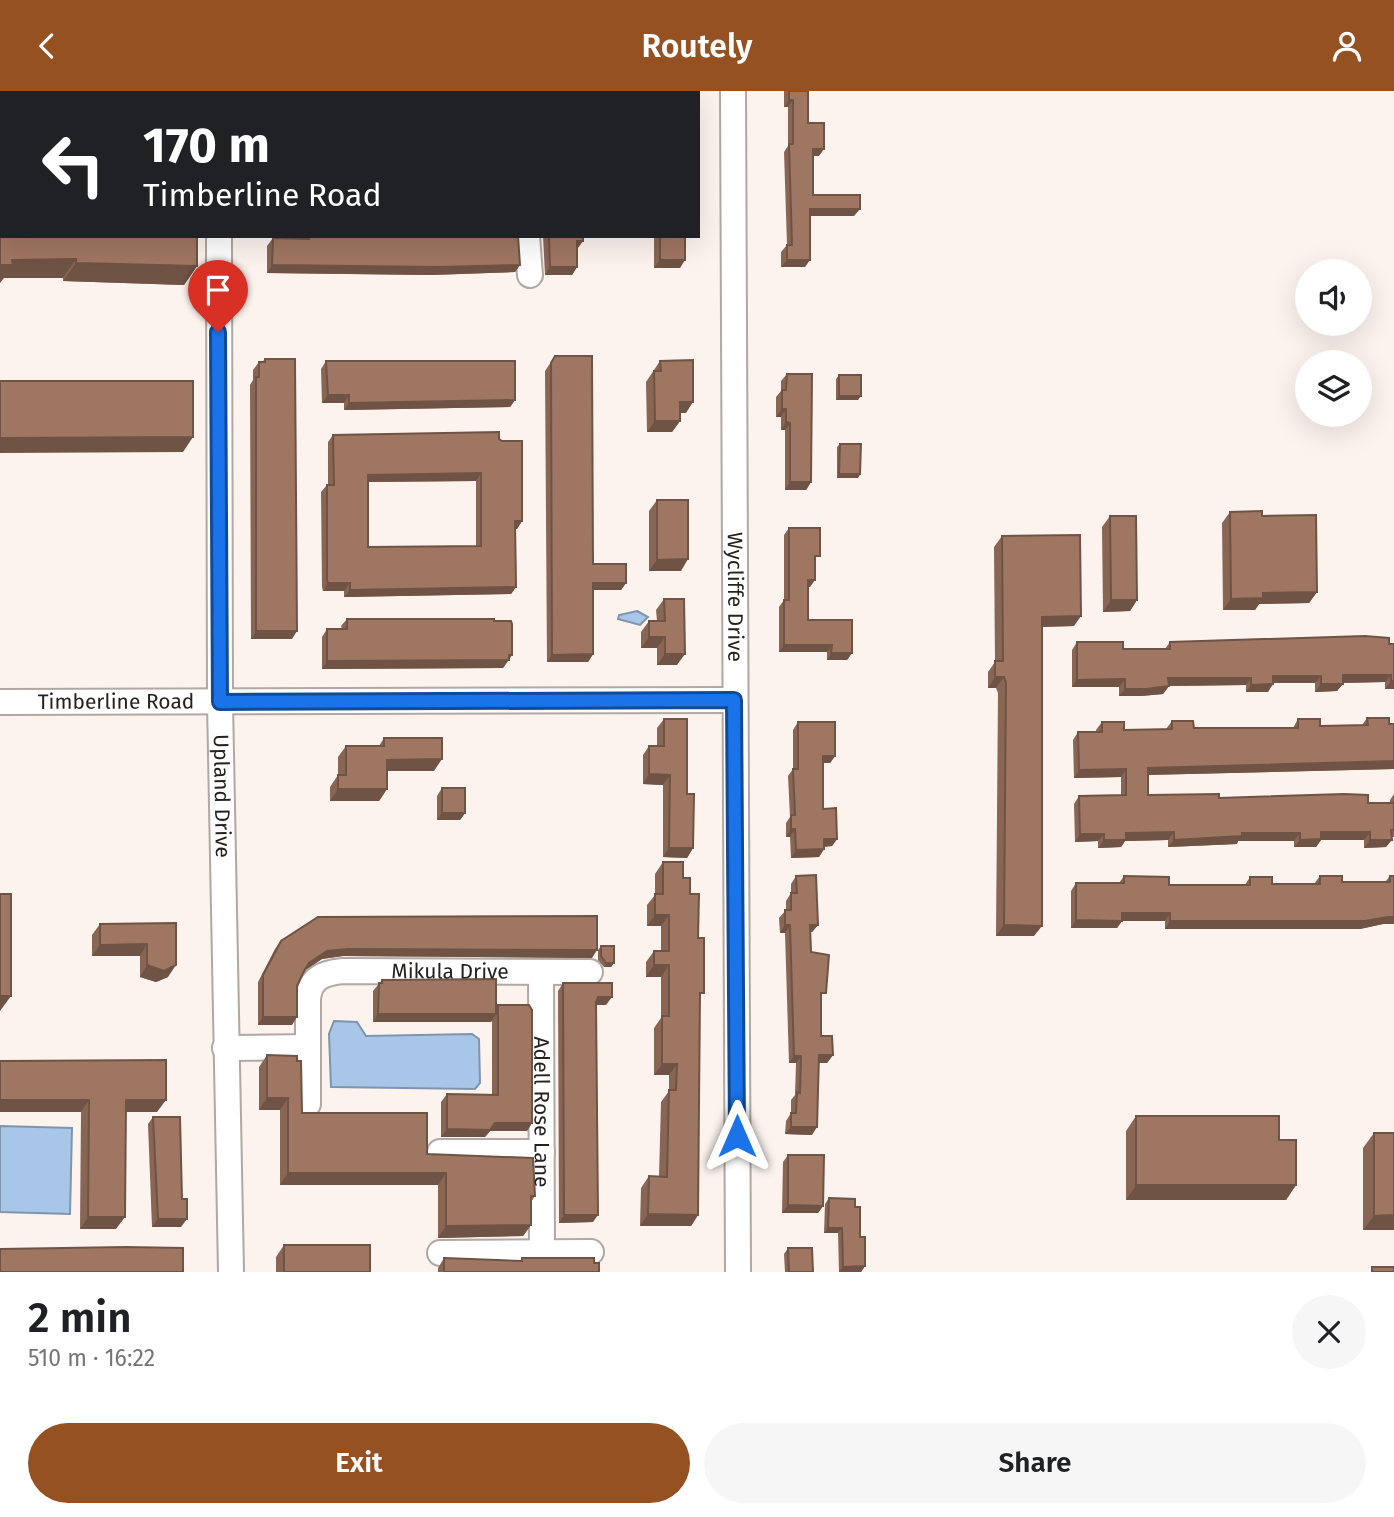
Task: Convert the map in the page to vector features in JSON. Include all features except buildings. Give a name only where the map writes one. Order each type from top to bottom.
[{"type":"street","name":"Wycliffe Drive","points":[[733,91],[738,1272]]},
{"type":"street","name":"Upland Drive","points":[[219,238],[220,702],[231,1272]]},
{"type":"street","points":[[527,238],[530,275]]},
{"type":"street","name":"Timberline Road","points":[[0,702],[734,700]]},
{"type":"street","name":"Mikula Drive","points":[[308,1047],[308,999],[314,979],[329,972],[590,972]]},
{"type":"street","name":"Adell Rose Lane","points":[[541,972],[542,1252]]},
{"type":"street","points":[[225,1048],[308,1047],[308,1104]]},
{"type":"street","points":[[440,1153],[542,1152]]},
{"type":"street","points":[[440,1253],[591,1252]]},
{"type":"water","points":[[637,611],[648,617],[640,625],[618,619],[619,615]]},
{"type":"water","points":[[334,1021],[357,1022],[366,1036],[472,1034],[479,1039],[480,1083],[475,1089],[331,1087],[329,1034]]},
{"type":"water","points":[[0,1126],[72,1128],[70,1214],[0,1212]]},
{"type":"route","points":[[218,332],[220,702],[734,700],[737,1136]]}]
